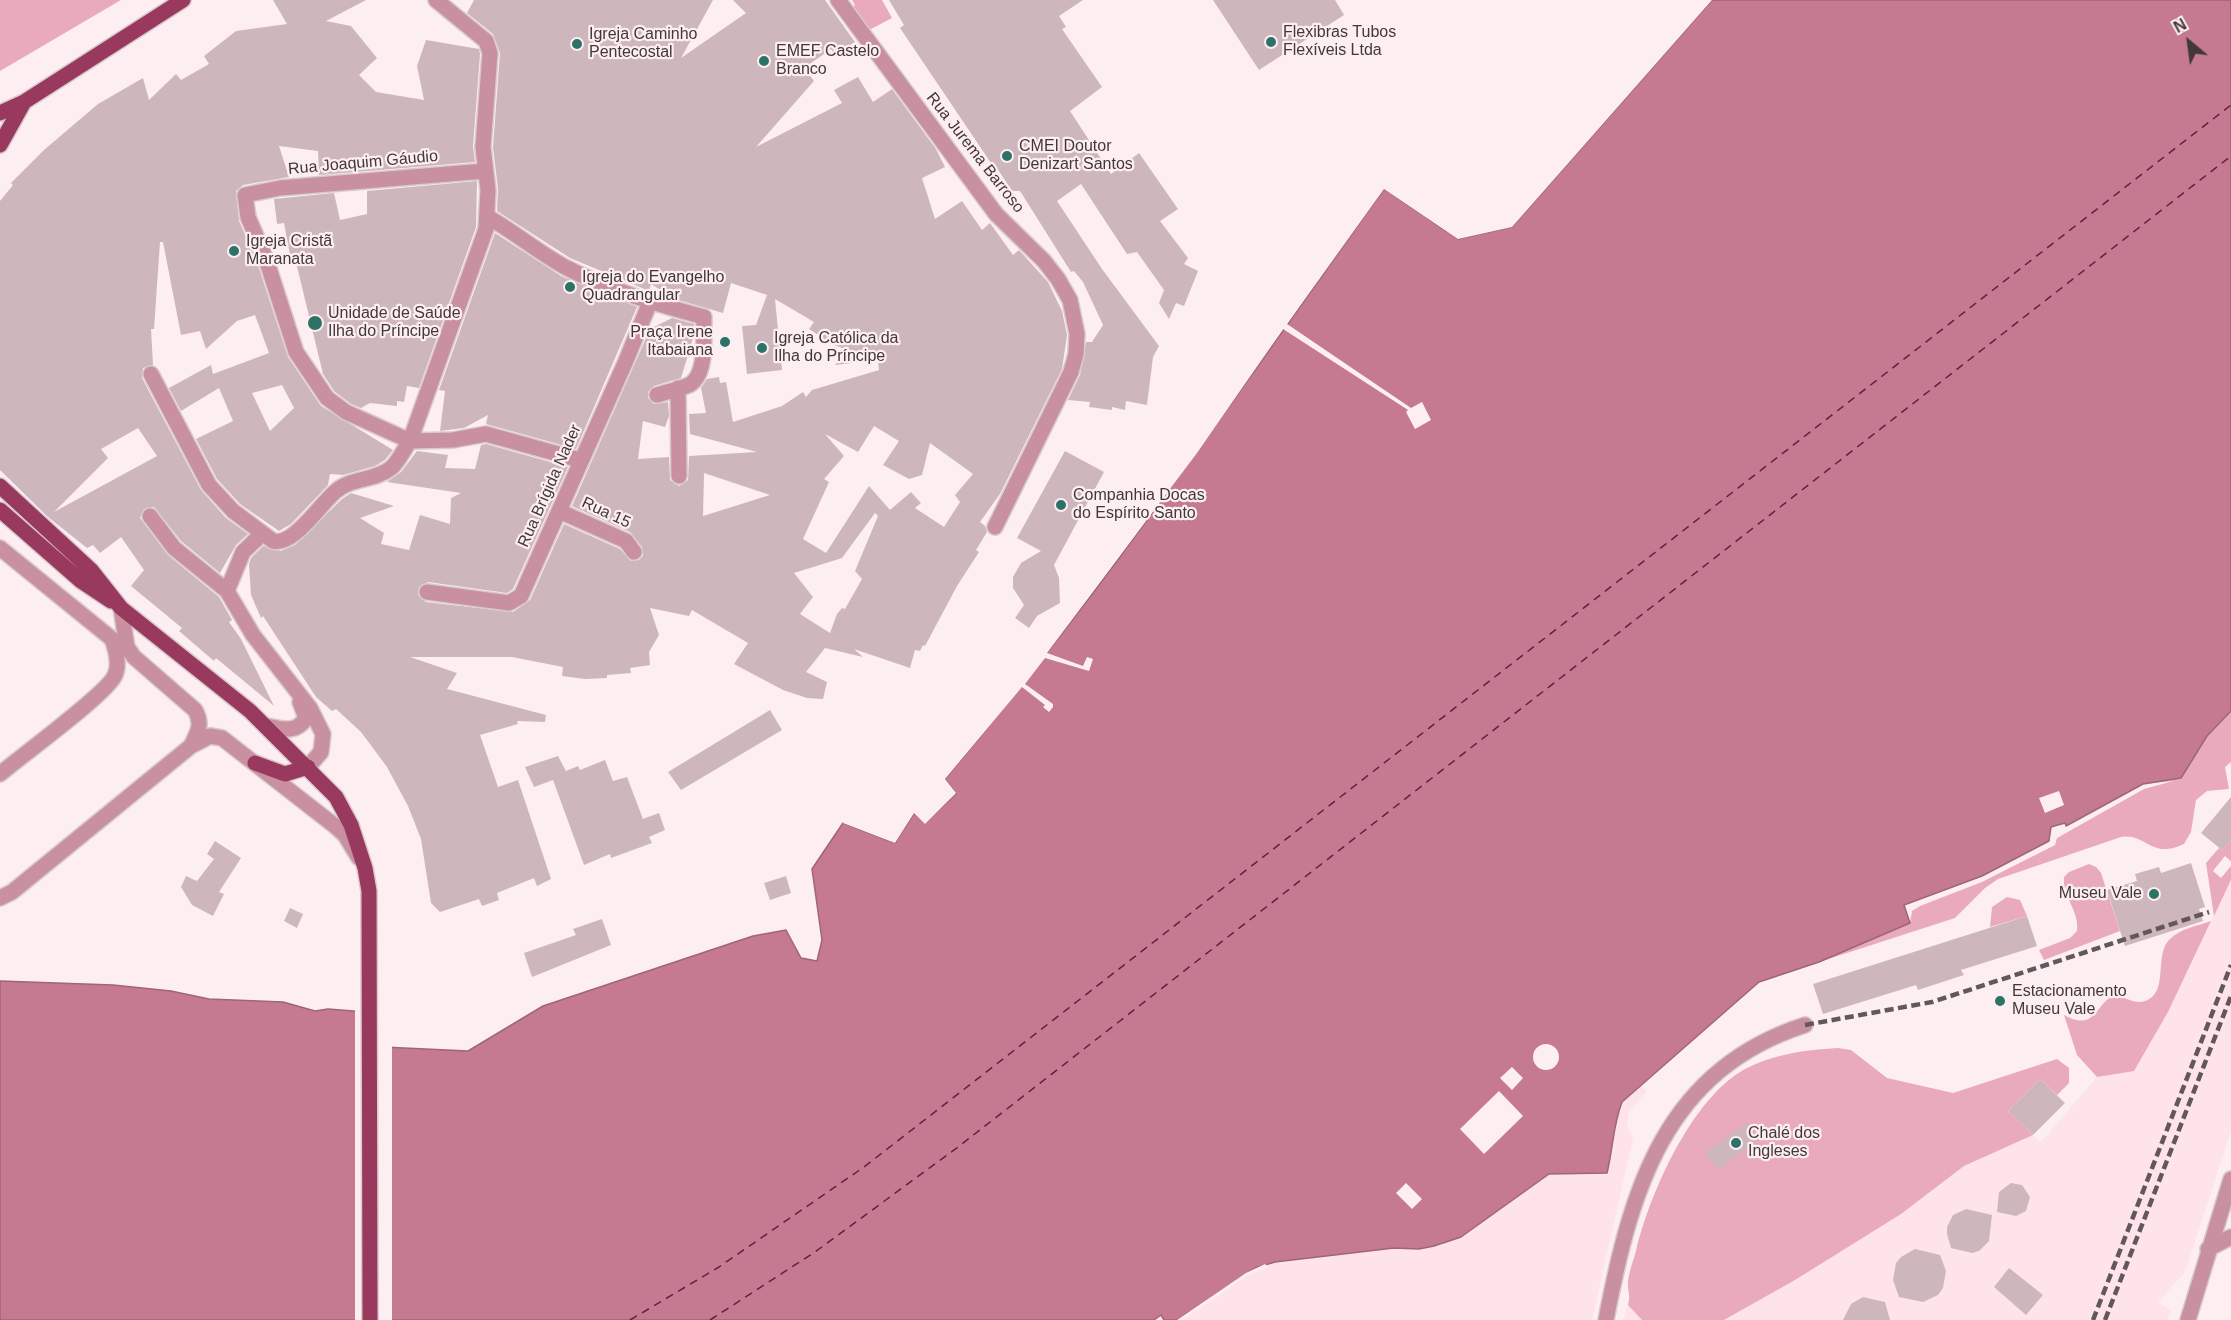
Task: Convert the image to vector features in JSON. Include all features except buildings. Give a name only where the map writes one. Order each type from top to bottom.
[{"type":"main road","points":[[0,113],[24,102],[183,0]]},
{"type":"main road","points":[[0,145],[24,102]]},
{"type":"main road","points":[[0,486],[92,570],[121,608]]},
{"type":"main road","points":[[0,510],[81,581],[121,608],[267,726],[336,797],[351,825],[365,868],[369,891],[370,1320]]},
{"type":"main road","points":[[255,763],[285,774],[308,767]]},
{"type":"street","points":[[151,374],[209,485],[233,511],[262,534],[278,543],[291,537],[335,491],[349,481],[383,472],[392,467],[410,441],[486,229],[488,217],[484,127],[490,53],[486,41],[436,0]]},
{"type":"street","name":"Rua Jurema Barroso","points":[[838,0],[996,214],[1044,261],[1070,300],[1077,334],[1076,354],[1071,372],[994,527]]},
{"type":"street","name":"Rua Joaquim Gáudio","points":[[410,441],[346,412],[327,398],[310,373],[296,352],[282,314],[266,259],[248,217],[245,195],[280,188],[485,171]]},
{"type":"street","points":[[488,217],[564,266],[606,286],[641,296],[650,302],[704,317],[701,370],[690,384],[657,395]]},
{"type":"street","name":"Rua Brígida Nader","points":[[427,592],[509,603],[521,596],[580,460],[626,363],[650,302]]},
{"type":"street","points":[[678,388],[679,476]]},
{"type":"street","points":[[410,441],[453,440],[486,434],[580,460]]},
{"type":"street","name":"Rua 15","points":[[559,511],[626,541],[634,552]]},
{"type":"street","points":[[150,516],[174,549],[227,591],[253,635],[310,708],[323,734],[321,752],[308,767]]},
{"type":"street","points":[[227,591],[243,552],[262,534]]},
{"type":"street","points":[[0,548],[112,639],[117,654],[115,676],[98,693],[0,774]]},
{"type":"street","points":[[121,608],[127,647],[134,657],[195,710],[199,717],[200,728],[191,746]]},
{"type":"street","points":[[267,726],[290,730],[301,726],[306,718],[292,686]]},
{"type":"street","points":[[0,898],[12,892],[83,836],[191,746],[210,736],[216,736],[255,763],[334,826],[345,836],[365,868]]},
{"type":"street","points":[[1606,1320],[1630,1212],[1649,1164],[1673,1120],[1705,1082],[1724,1065],[1766,1040],[1805,1025]]},
{"type":"street","points":[[2188,1320],[2231,1179]]},
{"type":"street","points":[[2208,1249],[2231,1237]]},
{"type":"shaded area","points":[[0,0],[121,0],[0,71]]},
{"type":"shaded area","points":[[852,0],[882,0],[892,18],[869,30],[852,7],[855,5]]},
{"type":"shaded area","points":[[1712,0],[2231,0],[2231,711],[2207,736],[2181,778],[2143,784],[2066,826],[2065,823],[2051,827],[2049,841],[1982,876],[1904,905],[1910,923],[1819,962],[1759,982],[1622,1102],[1607,1173],[1549,1174],[1461,1237],[1434,1246],[1419,1249],[1394,1248],[1275,1262],[1255,1268],[1177,1320],[1164,1320],[1161,1315],[1154,1320],[0,1320],[0,981],[113,985],[171,991],[209,999],[283,1002],[315,1011],[328,1009],[366,1012],[383,1047],[468,1051],[543,1006],[753,936],[786,930],[801,958],[817,961],[822,940],[812,869],[843,823],[895,843],[914,813],[925,823],[956,794],[945,779],[1116,563],[1384,189],[1458,239],[1512,227]]},
{"type":"shaded area","points":[[2231,664],[2231,762],[2225,767],[2229,789],[2207,791],[2196,800],[2191,832],[2184,844],[2163,849],[2130,837],[2121,837],[1998,879],[1985,888],[1955,918],[1819,962],[1910,923],[1912,911],[1920,906],[1982,882],[2055,845],[2057,838],[2144,789],[2173,781],[2143,784]]},
{"type":"shaded area","points":[[2231,840],[2231,861],[2225,856],[2213,871],[2221,878],[2231,866],[2231,880],[2214,916],[2206,863],[2219,848],[2222,850]]},
{"type":"shaded area","points":[[2089,864],[2101,873],[2120,931],[2044,960],[2039,950],[2070,938],[2077,931],[2076,917],[2066,891],[2064,877],[2069,872]]},
{"type":"shaded area","points":[[2231,880],[2231,1131],[2185,1272],[2158,1302],[2171,1311],[2168,1320],[1724,1320],[1795,1280],[1964,1166],[2033,1135],[2040,1143],[2097,1077],[2134,1070],[2168,1012]]},
{"type":"shaded area","points":[[2007,897],[2020,900],[2027,916],[1990,927],[1992,907]]},
{"type":"shaded area","points":[[2211,921],[2168,1012],[2134,1071],[2097,1077],[2077,1055],[2064,1015],[2075,1020],[2089,1018],[2115,995],[2137,1002],[2150,999],[2156,993],[2159,985],[2164,947],[2169,940],[2184,930]]},
{"type":"shaded area","points":[[1838,1048],[1851,1050],[1887,1078],[1953,1093],[2057,1059],[2069,1068],[2069,1083],[2057,1095],[2040,1079],[2008,1111],[2033,1135],[1964,1166],[1901,1214],[1795,1280],[1724,1320],[1642,1320],[1628,1305],[1630,1269],[1650,1205],[1661,1180],[1673,1154],[1702,1108],[1737,1074],[1760,1062],[1798,1052]]},
{"type":"shaded area","points":[[1640,1085],[1647,1091],[1629,1111],[1627,1125],[1633,1138],[1592,1320],[1177,1320],[1246,1273],[1265,1264],[1394,1248],[1419,1249],[1434,1246],[1461,1237],[1549,1174],[1607,1173],[1614,1122],[1622,1102]]},
{"type":"shaded area","points":[[1628,1305],[1642,1320],[1623,1320]]},
{"type":"pier","points":[[1708,0],[1712,0],[1512,227],[1458,239],[1384,189],[1287,324],[1411,408],[1422,402],[1431,420],[1415,429],[1406,412],[1408,410],[1283,329],[1197,453],[1047,653],[1083,666],[1087,657],[1093,659],[1089,671],[1045,658],[1025,684],[1053,704],[1049,712],[1043,707],[1045,705],[1022,687],[945,779],[956,793],[925,824],[914,813],[895,843],[843,823],[844,820],[894,839],[912,811],[916,810],[925,819],[952,793],[942,777],[1042,656],[1195,451],[1382,187],[1386,186],[1459,236],[1510,224]]},
{"type":"pier","points":[[2059,791],[2064,805],[2045,813],[2039,798]]},
{"type":"pier","points":[[355,1008],[368,1010],[385,1044],[392,1045],[392,1320],[355,1320]]},
{"type":"pier","points":[[1546,1044],[1555,1048],[1559,1057],[1555,1066],[1546,1070],[1537,1066],[1533,1057],[1537,1048]]},
{"type":"pier","points":[[1512,1067],[1523,1078],[1512,1090],[1500,1078]]},
{"type":"pier","points":[[1499,1091],[1523,1116],[1484,1154],[1460,1129]]},
{"type":"pier","points":[[1406,1183],[1422,1199],[1412,1209],[1396,1193]]},
{"type":"pier","points":[[1265,1264],[1269,1267],[1248,1275],[1183,1320],[1177,1320],[1246,1273]]},
{"type":"ferry route","points":[[630,1320],[719,1267],[864,1167],[2231,105]]},
{"type":"ferry route","points":[[710,1320],[815,1252],[958,1147],[2231,156]]},
{"type":"railway","points":[[1805,1025],[1932,1002],[2209,912]]},
{"type":"railway","points":[[2093,1320],[2231,965]]},
{"type":"railway","points":[[2105,1320],[2231,996]]},
{"type":"place","name":"Flexibras Tubos Flexíveis Ltda","points":[[1271,42]]},
{"type":"place","name":"Igreja Caminho Pentecostal","points":[[577,44]]},
{"type":"place","name":"EMEF Castelo Branco","points":[[764,61]]},
{"type":"place","name":"CMEI Doutor Denizart Santos","points":[[1007,156]]},
{"type":"place","name":"Igreja Cristã Maranata","points":[[234,251]]},
{"type":"place","name":"Igreja do Evangelho Quadrangular","points":[[570,287]]},
{"type":"place","name":"Unidade de Saúde Ilha do Príncipe","points":[[315,323]]},
{"type":"place","name":"Praça Irene Itabaiana","points":[[725,342]]},
{"type":"place","name":"Igreja Católica da Ilha do Príncipe","points":[[762,348]]},
{"type":"place","name":"Companhia Docas do Espírito Santo","points":[[1061,505]]},
{"type":"place","name":"Museu Vale","points":[[2154,894]]},
{"type":"place","name":"Estacionamento Museu Vale","points":[[2000,1001]]},
{"type":"place","name":"Chalé dos Ingleses","points":[[1736,1143]]}]
